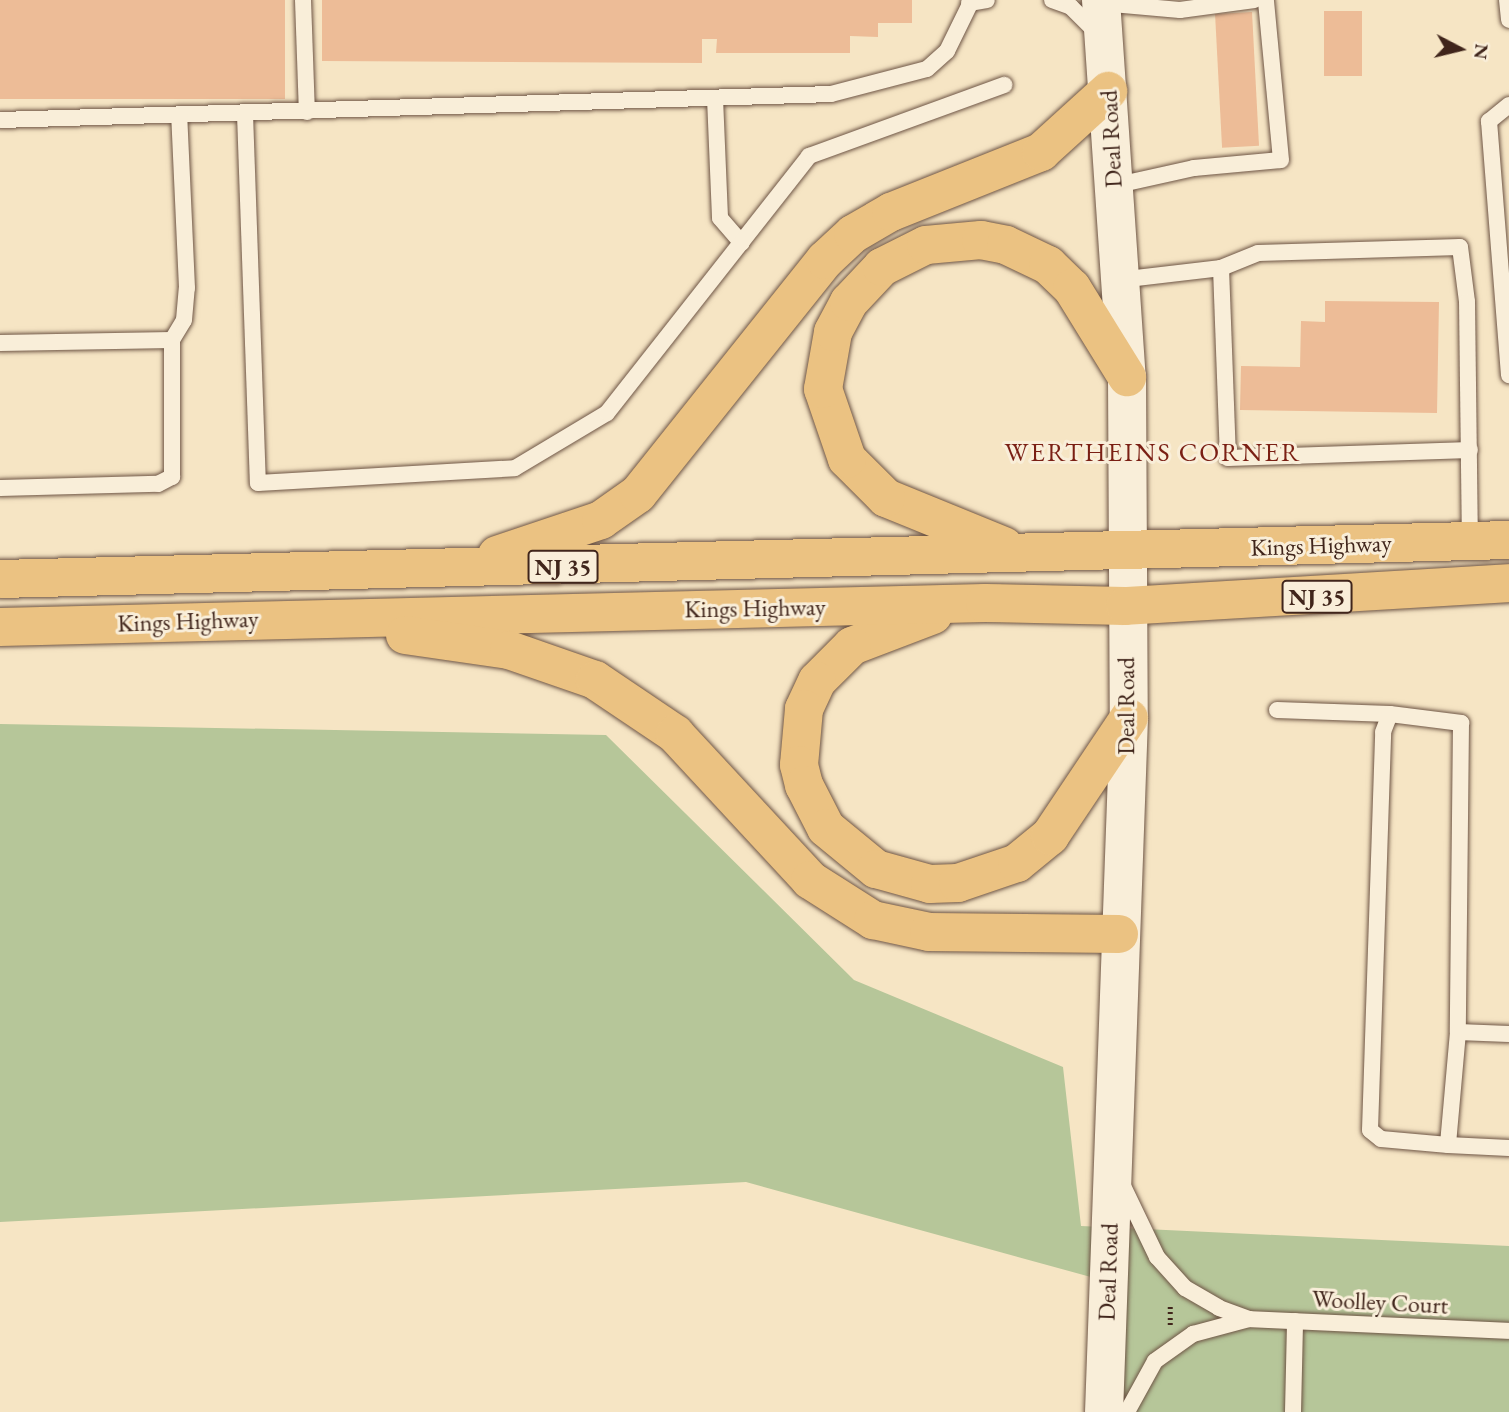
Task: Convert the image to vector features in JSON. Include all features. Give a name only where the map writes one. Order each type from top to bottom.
[{"type":"main road","points":[[443,570],[559,537],[619,509],[659,472],[825,260],[853,234],[891,212],[1041,152],[1108,90]]},
{"type":"main road","points":[[1026,554],[920,517],[869,486],[847,459],[823,389],[832,332],[849,302],[882,267],[926,245],[981,240],[1006,245],[1048,265],[1072,288],[1127,377]]},
{"type":"main road","name":"Kings Highway","points":[[0,579],[443,570],[1026,554],[1125,548],[1509,540]]},
{"type":"main road","name":"Kings Highway","points":[[0,627],[985,603],[1125,606],[1509,583]]},
{"type":"main road","points":[[985,603],[862,640],[817,681],[799,732],[799,765],[826,828],[850,853],[893,877],[930,884],[970,880],[1017,863],[1051,836],[1129,718]]},
{"type":"main road","points":[[285,619],[509,650],[595,680],[675,734],[810,880],[873,920],[929,932],[1119,934]]},
{"type":"street","name":"Deal Road","points":[[1101,1],[1127,377],[1125,606],[1129,718],[1119,934],[1104,1412]]},
{"type":"lane","points":[[303,0],[307,112]]},
{"type":"lane","points":[[0,120],[831,94],[927,69],[947,51],[969,1],[987,0]]},
{"type":"lane","points":[[1052,0],[1071,7],[1104,40]]},
{"type":"lane","points":[[1101,1],[1180,10],[1254,0]]},
{"type":"lane","points":[[1113,186],[1194,168],[1281,160],[1266,0]]},
{"type":"lane","points":[[1507,0],[1509,20]]},
{"type":"lane","points":[[246,114],[258,483],[515,468],[607,413],[809,156],[1004,85]]},
{"type":"lane","points":[[715,98],[720,218],[741,243]]},
{"type":"lane","points":[[1509,105],[1489,121],[1509,376]]},
{"type":"lane","points":[[0,488],[158,484],[172,477],[172,340],[184,320],[187,288],[179,115]]},
{"type":"lane","points":[[1119,280],[1221,268],[1258,253],[1460,247],[1470,450],[1470,541]]},
{"type":"lane","points":[[1221,268],[1227,458],[1470,450]]},
{"type":"lane","points":[[0,343],[172,340]]},
{"type":"lane","points":[[1277,710],[1391,714],[1461,723],[1458,1032],[1448,1145]]},
{"type":"lane","points":[[1391,714],[1383,732],[1370,1130],[1381,1139],[1509,1148]]},
{"type":"lane","points":[[1458,1032],[1509,1034]]},
{"type":"lane","name":"Woolley Court","points":[[1112,1154],[1157,1257],[1185,1288],[1249,1319]]},
{"type":"lane","name":"Woolley Court","points":[[1127,1412],[1155,1361],[1193,1334],[1249,1319],[1509,1331]]},
{"type":"lane","points":[[1293,1412],[1295,1321]]},
{"type":"green space","points":[[0,724],[606,735],[854,980],[1063,1067],[1081,1226],[1509,1246],[1509,1412],[1091,1412],[1098,1279],[746,1182],[0,1222]]},
{"type":"building","points":[[0,0],[285,0],[285,99],[0,99]]},
{"type":"building","points":[[322,0],[912,0],[912,23],[878,23],[878,37],[850,36],[850,53],[716,53],[717,39],[702,39],[702,63],[322,61]]},
{"type":"building","points":[[1324,11],[1362,11],[1362,76],[1324,76]]},
{"type":"building","points":[[1252,12],[1259,146],[1222,148],[1215,14]]},
{"type":"building","points":[[1325,301],[1439,302],[1437,413],[1240,410],[1241,366],[1300,367],[1301,321],[1325,322]]},
{"type":"district","name":"WERTHEINS CORNER","points":[[1153,453]]}]
